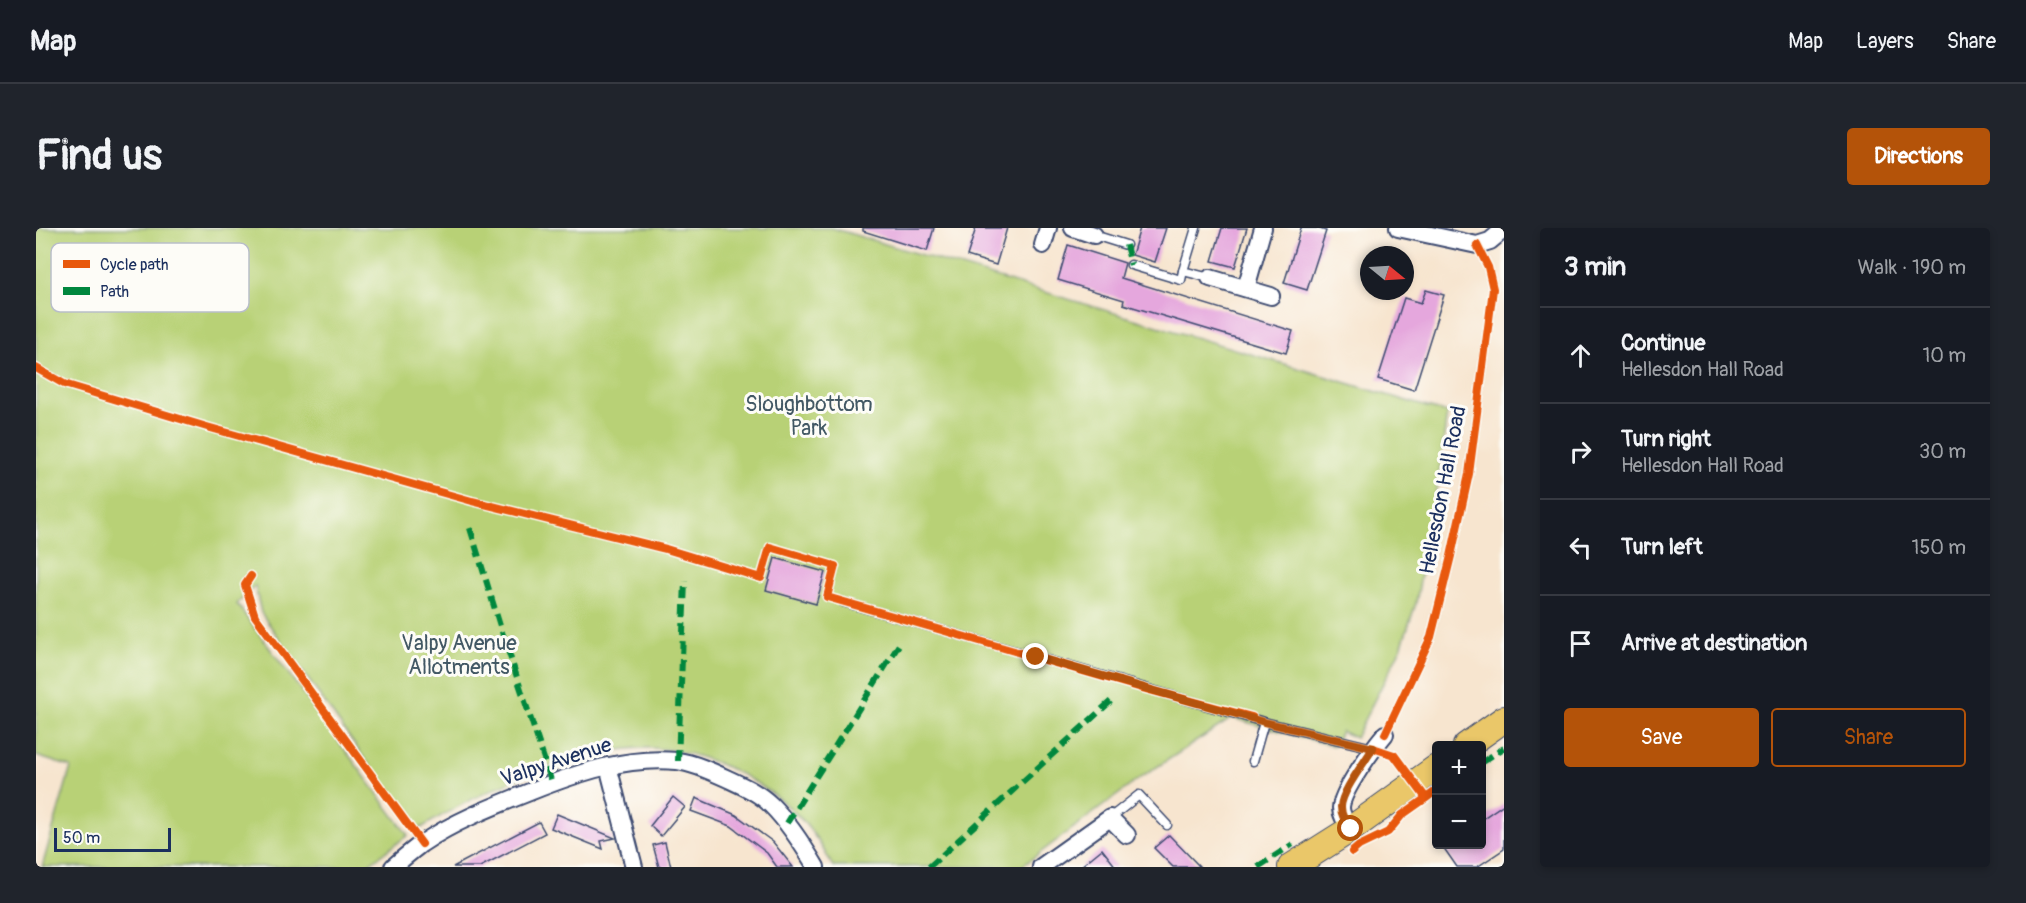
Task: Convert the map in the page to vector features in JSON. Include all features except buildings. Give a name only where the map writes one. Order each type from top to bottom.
[{"type":"main road","points":[[1473,741],[1504,719]]},
{"type":"main road","points":[[1304,864],[1432,772]]},
{"type":"street","points":[[1043,245],[1048,228]]},
{"type":"street","points":[[1073,228],[1094,235]]},
{"type":"street","points":[[1246,288],[1263,228]]},
{"type":"street","points":[[1398,228],[1477,245],[1490,241],[1502,231],[1502,228]]},
{"type":"street","points":[[1210,278],[1271,296]]},
{"type":"street","points":[[1351,829],[1343,816],[1342,799],[1373,748],[1385,734]]},
{"type":"street","name":"Valpy Avenue","points":[[393,867],[422,844],[471,816],[560,780],[627,762],[678,761],[707,770],[748,788],[769,803],[803,844],[816,867]]},
{"type":"street","points":[[608,766],[634,867]]},
{"type":"street","points":[[1041,867],[1110,818],[1127,835]]},
{"type":"lane","points":[[1131,265],[1180,280],[1196,228]]},
{"type":"lane","points":[[1094,235],[1126,245]]},
{"type":"lane","points":[[1183,271],[1210,278]]},
{"type":"lane","points":[[843,602],[1264,722],[1373,748]]},
{"type":"lane","points":[[1253,761],[1264,722]]},
{"type":"lane","points":[[1110,818],[1139,795],[1167,825]]},
{"type":"green space","name":"Sloughbottom Park","points":[[36,228],[832,228],[1447,413],[1439,475],[1416,603],[1401,648],[1355,738],[1341,731],[1334,746],[1232,718],[1143,776],[1021,867],[833,867],[818,841],[793,810],[758,784],[707,759],[651,748],[622,749],[560,763],[468,801],[416,831],[261,613],[255,586],[237,604],[408,835],[365,867],[42,867],[71,767],[36,756]]},
{"type":"marked path","points":[[1126,245],[1131,265]]},
{"type":"marked path","points":[[470,528],[552,783]]},
{"type":"marked path","points":[[678,761],[685,581]]},
{"type":"marked path","points":[[787,823],[900,643]]},
{"type":"marked path","points":[[929,867],[1111,701]]},
{"type":"marked path","points":[[1486,759],[1504,748]]},
{"type":"marked path","points":[[1258,867],[1293,844]]},
{"type":"cycle path","name":"Hellesdon Hall Road","points":[[1385,734],[1431,637],[1469,474],[1493,289],[1488,267],[1477,245]]},
{"type":"cycle path","points":[[36,368],[64,384],[207,427],[472,501],[666,549],[761,578],[770,547],[835,566],[827,597],[1142,688],[1252,717]]},
{"type":"cycle path","points":[[251,576],[245,585],[255,616],[422,844]]},
{"type":"cycle path","points":[[1373,748],[1394,755],[1426,798]]},
{"type":"cycle path","points":[[1352,852],[1359,846],[1388,832],[1402,815],[1432,794]]},
{"type":"route","points":[[1036,657],[1264,722],[1373,748],[1342,799],[1343,816],[1351,829]]},
{"type":"park label","name":"Valpy Avenue Allotments","points":[[459,655]]}]
